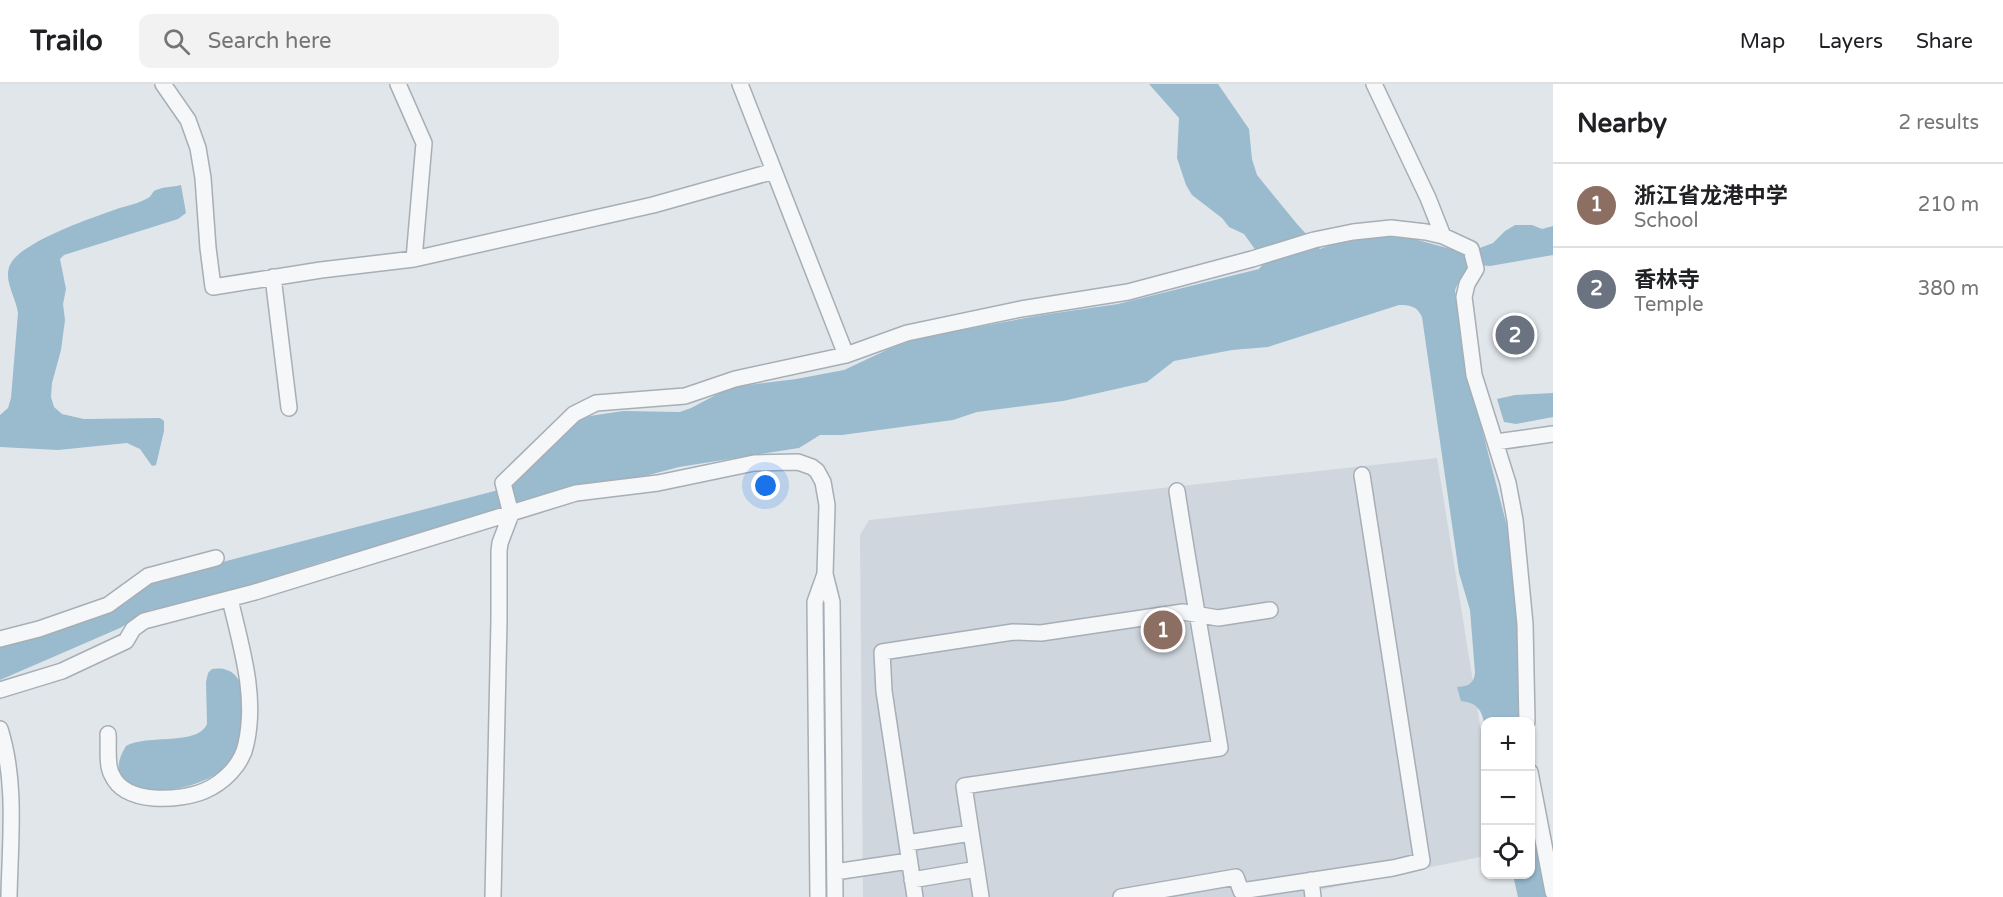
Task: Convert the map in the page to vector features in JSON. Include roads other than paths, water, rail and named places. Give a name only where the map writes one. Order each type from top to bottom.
[{"type":"street","points":[[163,84],[188,120],[198,148],[213,287],[414,259],[653,205],[774,171]]},
{"type":"street","points":[[398,84],[424,143],[414,259]]},
{"type":"street","points":[[740,84],[846,355]]},
{"type":"street","points":[[1374,84],[1428,198],[1443,236]]},
{"type":"street","points":[[493,897],[499,632],[498,551],[511,514],[503,483],[574,414],[601,403],[685,396],[735,379],[846,355],[891,337],[923,329],[1021,309],[1128,292],[1314,240],[1353,232],[1392,228],[1443,236],[1471,249],[1476,269],[1467,284],[1464,297],[1474,375],[1508,483],[1520,558],[1525,624],[1527,717]]},
{"type":"street","points":[[273,277],[289,408]]},
{"type":"street","points":[[1496,442],[1553,434]]},
{"type":"street","points":[[0,690],[62,671],[126,641],[133,629],[144,621],[230,599],[576,493],[658,483],[754,464],[803,463],[817,471],[823,482],[827,505],[825,574],[832,602],[835,897]]},
{"type":"street","points":[[1121,897],[1236,877],[1242,891],[1393,868],[1422,861],[1362,475]]},
{"type":"street","points":[[981,897],[964,786],[1220,748],[1177,491]]},
{"type":"street","points":[[0,639],[39,629],[108,605],[148,576],[216,558]]},
{"type":"street","points":[[818,897],[815,602],[825,574]]},
{"type":"street","points":[[108,734],[110,773],[117,783],[135,795],[151,798],[193,794],[213,786],[227,776],[238,763],[244,750],[250,709],[249,686],[230,599]]},
{"type":"street","points":[[915,897],[884,692],[882,652],[1013,632],[1041,633],[1184,612],[1218,618],[1270,610]]},
{"type":"street","points":[[0,729],[7,750],[11,787],[9,897]]},
{"type":"street","points":[[1535,798],[1553,892]]},
{"type":"street","points":[[907,843],[971,833]]},
{"type":"street","points":[[835,872],[909,861]]},
{"type":"street","points":[[912,880],[977,869]]},
{"type":"street","points":[[1311,880],[1313,897]]},
{"type":"water","points":[[1149,84],[1218,84],[1249,129],[1252,159],[1257,175],[1320,249],[1351,237],[1368,235],[1414,239],[1469,252],[1493,243],[1515,225],[1532,225],[1542,229],[1553,226],[1553,255],[1490,266],[1478,265],[1462,275],[1455,290],[1468,384],[1476,406],[1508,530],[1520,664],[1520,717],[1482,717],[1478,708],[1461,701],[1457,687],[1469,684],[1475,673],[1470,610],[1459,573],[1422,317],[1415,308],[1403,305],[1268,347],[1232,350],[1174,361],[1147,382],[1063,401],[977,412],[953,420],[842,435],[820,435],[799,448],[679,467],[325,561],[186,604],[150,610],[120,628],[0,680],[0,642],[161,578],[510,487],[517,477],[561,435],[579,421],[590,416],[623,411],[680,412],[731,387],[844,370],[919,338],[1042,315],[1118,304],[1259,269],[1262,259],[1244,234],[1229,227],[1222,218],[1192,195],[1186,185],[1177,158],[1179,118]]},
{"type":"water","points":[[181,185],[186,213],[178,219],[64,255],[60,259],[66,289],[63,304],[65,320],[61,350],[52,383],[51,397],[54,407],[62,414],[84,419],[160,418],[164,421],[164,431],[156,465],[152,466],[140,449],[127,443],[58,450],[0,447],[0,415],[8,408],[11,398],[18,313],[8,277],[10,265],[27,248],[57,232],[140,202],[154,191]]},
{"type":"water","points":[[1553,393],[1553,417],[1516,424],[1504,422],[1497,399],[1515,395]]},
{"type":"water","points":[[218,668],[232,672],[240,684],[242,722],[235,754],[223,769],[204,780],[181,788],[158,790],[138,788],[124,780],[119,766],[126,746],[194,735],[202,731],[207,724],[206,682],[208,673]]},
{"type":"water","points":[[1535,843],[1546,897],[1518,897],[1514,879],[1535,879]]},
{"type":"place","name":"香林寺","points":[[1515,335]]},
{"type":"place","name":"浙江省龙港中学","points":[[1163,630]]}]
